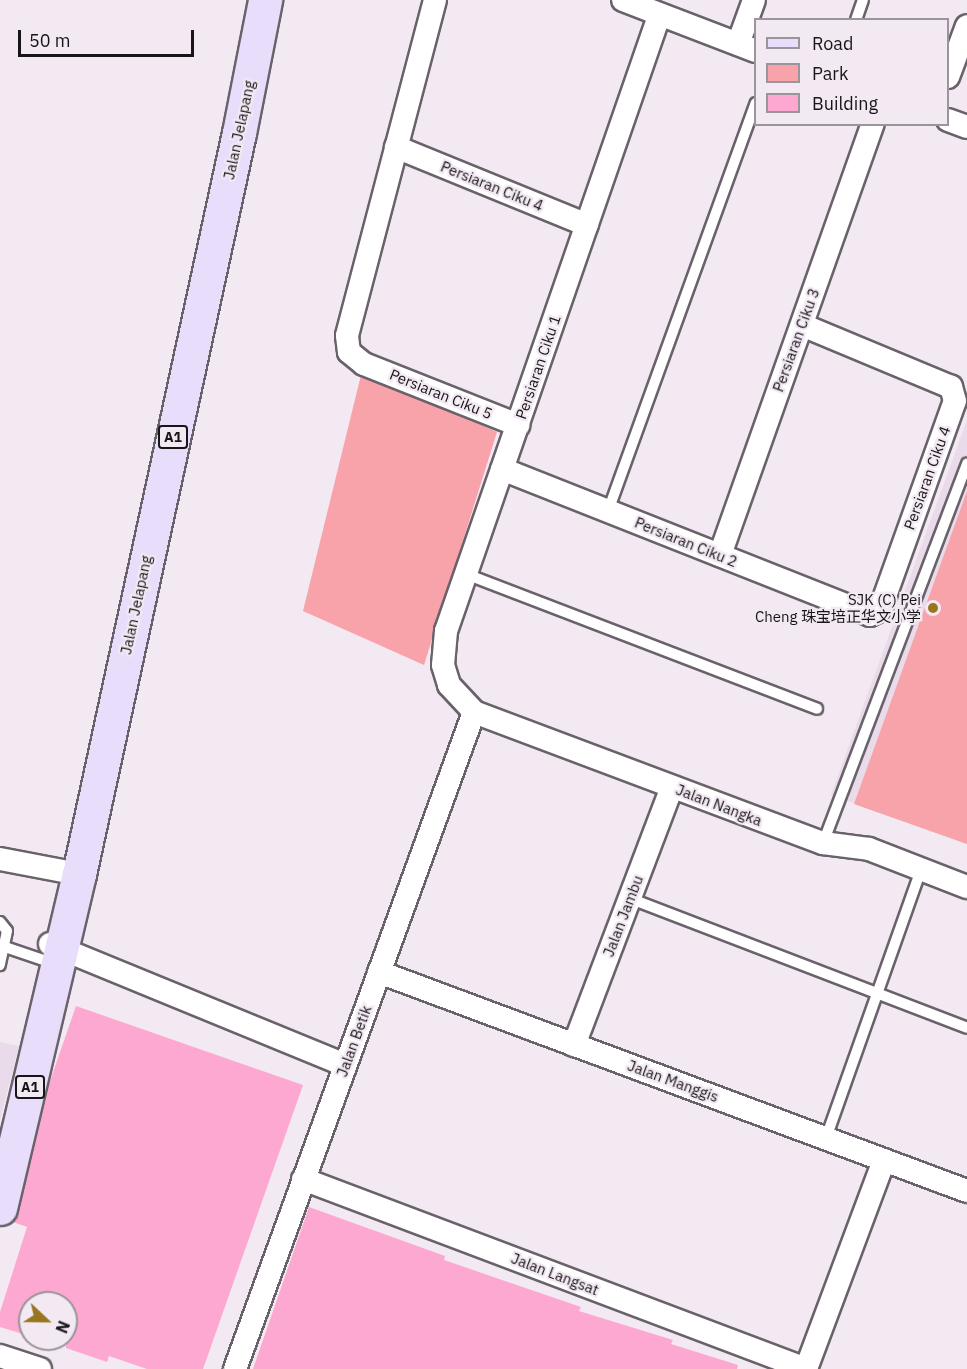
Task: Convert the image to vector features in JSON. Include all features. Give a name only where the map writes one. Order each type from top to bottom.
[{"type":"main road","name":"Jalan Jelapang","points":[[73,872],[252,0]]},
{"type":"main road","name":"Jalan Jelapang","points":[[0,1208],[54,954],[239,133],[265,0]]},
{"type":"main road","name":"Jalan Jelapang","points":[[0,1155],[54,954]]},
{"type":"street","points":[[396,147],[435,0]]},
{"type":"street","points":[[642,6],[747,47],[754,0]]},
{"type":"street","name":"Persiaran Ciku 1","points":[[474,712],[449,685],[443,665],[446,631],[587,225],[642,6]]},
{"type":"street","points":[[949,74],[967,26]]},
{"type":"street","points":[[949,120],[967,127]]},
{"type":"street","name":"Persiaran Ciku 3","points":[[720,555],[872,126]]},
{"type":"street","name":"Persiaran Ciku 4","points":[[396,147],[587,225]]},
{"type":"street","name":"Persiaran Ciku 5","points":[[396,147],[347,336],[349,352],[364,364],[518,425]]},
{"type":"street","name":"Persiaran Ciku 4","points":[[802,326],[951,387],[955,401],[880,610],[870,615]]},
{"type":"street","name":"Persiaran Ciku 2","points":[[502,469],[870,615]]},
{"type":"street","name":"Jalan Nangka","points":[[474,712],[823,843],[869,849],[967,887]]},
{"type":"street","name":"Jalan Betik","points":[[235,1369],[474,712]]},
{"type":"street","name":"Jalan Jambu","points":[[574,1045],[672,787]]},
{"type":"street","points":[[0,859],[73,872]]},
{"type":"street","points":[[54,954],[345,1065]]},
{"type":"street","name":"Jalan Manggis","points":[[379,972],[967,1191]]},
{"type":"street","points":[[806,1369],[884,1160]]},
{"type":"street","name":"Jalan Langsat","points":[[303,1179],[806,1369]]},
{"type":"street","points":[[0,1356],[40,1369]]},
{"type":"lane","points":[[857,18],[863,0]]},
{"type":"lane","points":[[608,511],[754,109]]},
{"type":"lane","points":[[823,843],[967,463]]},
{"type":"lane","points":[[466,574],[817,709]]},
{"type":"lane","points":[[826,1138],[921,869]]},
{"type":"lane","points":[[629,898],[967,1028]]},
{"type":"lane","points":[[0,922],[7,931],[0,965]]},
{"type":"lane","points":[[4,947],[54,954]]},
{"type":"shaded area","name":"SJK (C) Pei Cheng 珠宝培正华文小学","points":[[967,420],[967,844],[831,795]]},
{"type":"shaded area","points":[[0,1042],[19,1046],[0,1120]]},
{"type":"green space","points":[[362,371],[497,432],[424,665],[303,611]]},
{"type":"green space","name":"SJK (C) Pei Cheng 珠宝培正华文小学","points":[[967,491],[967,844],[854,804]]},
{"type":"building","points":[[76,1006],[303,1085],[203,1369],[147,1369],[109,1356],[107,1362],[75,1351],[78,1351],[78,1291],[18,1291],[18,1332],[0,1327],[0,1312],[27,1227],[13,1222],[18,1212],[49,1084]]},
{"type":"building","points":[[309,1207],[445,1256],[444,1260],[581,1307],[579,1311],[673,1340],[671,1344],[738,1365],[737,1369],[253,1369]]},
{"type":"place","name":"SJK (C) Pei Cheng 珠宝培正华文小学","points":[[933,608]]}]
